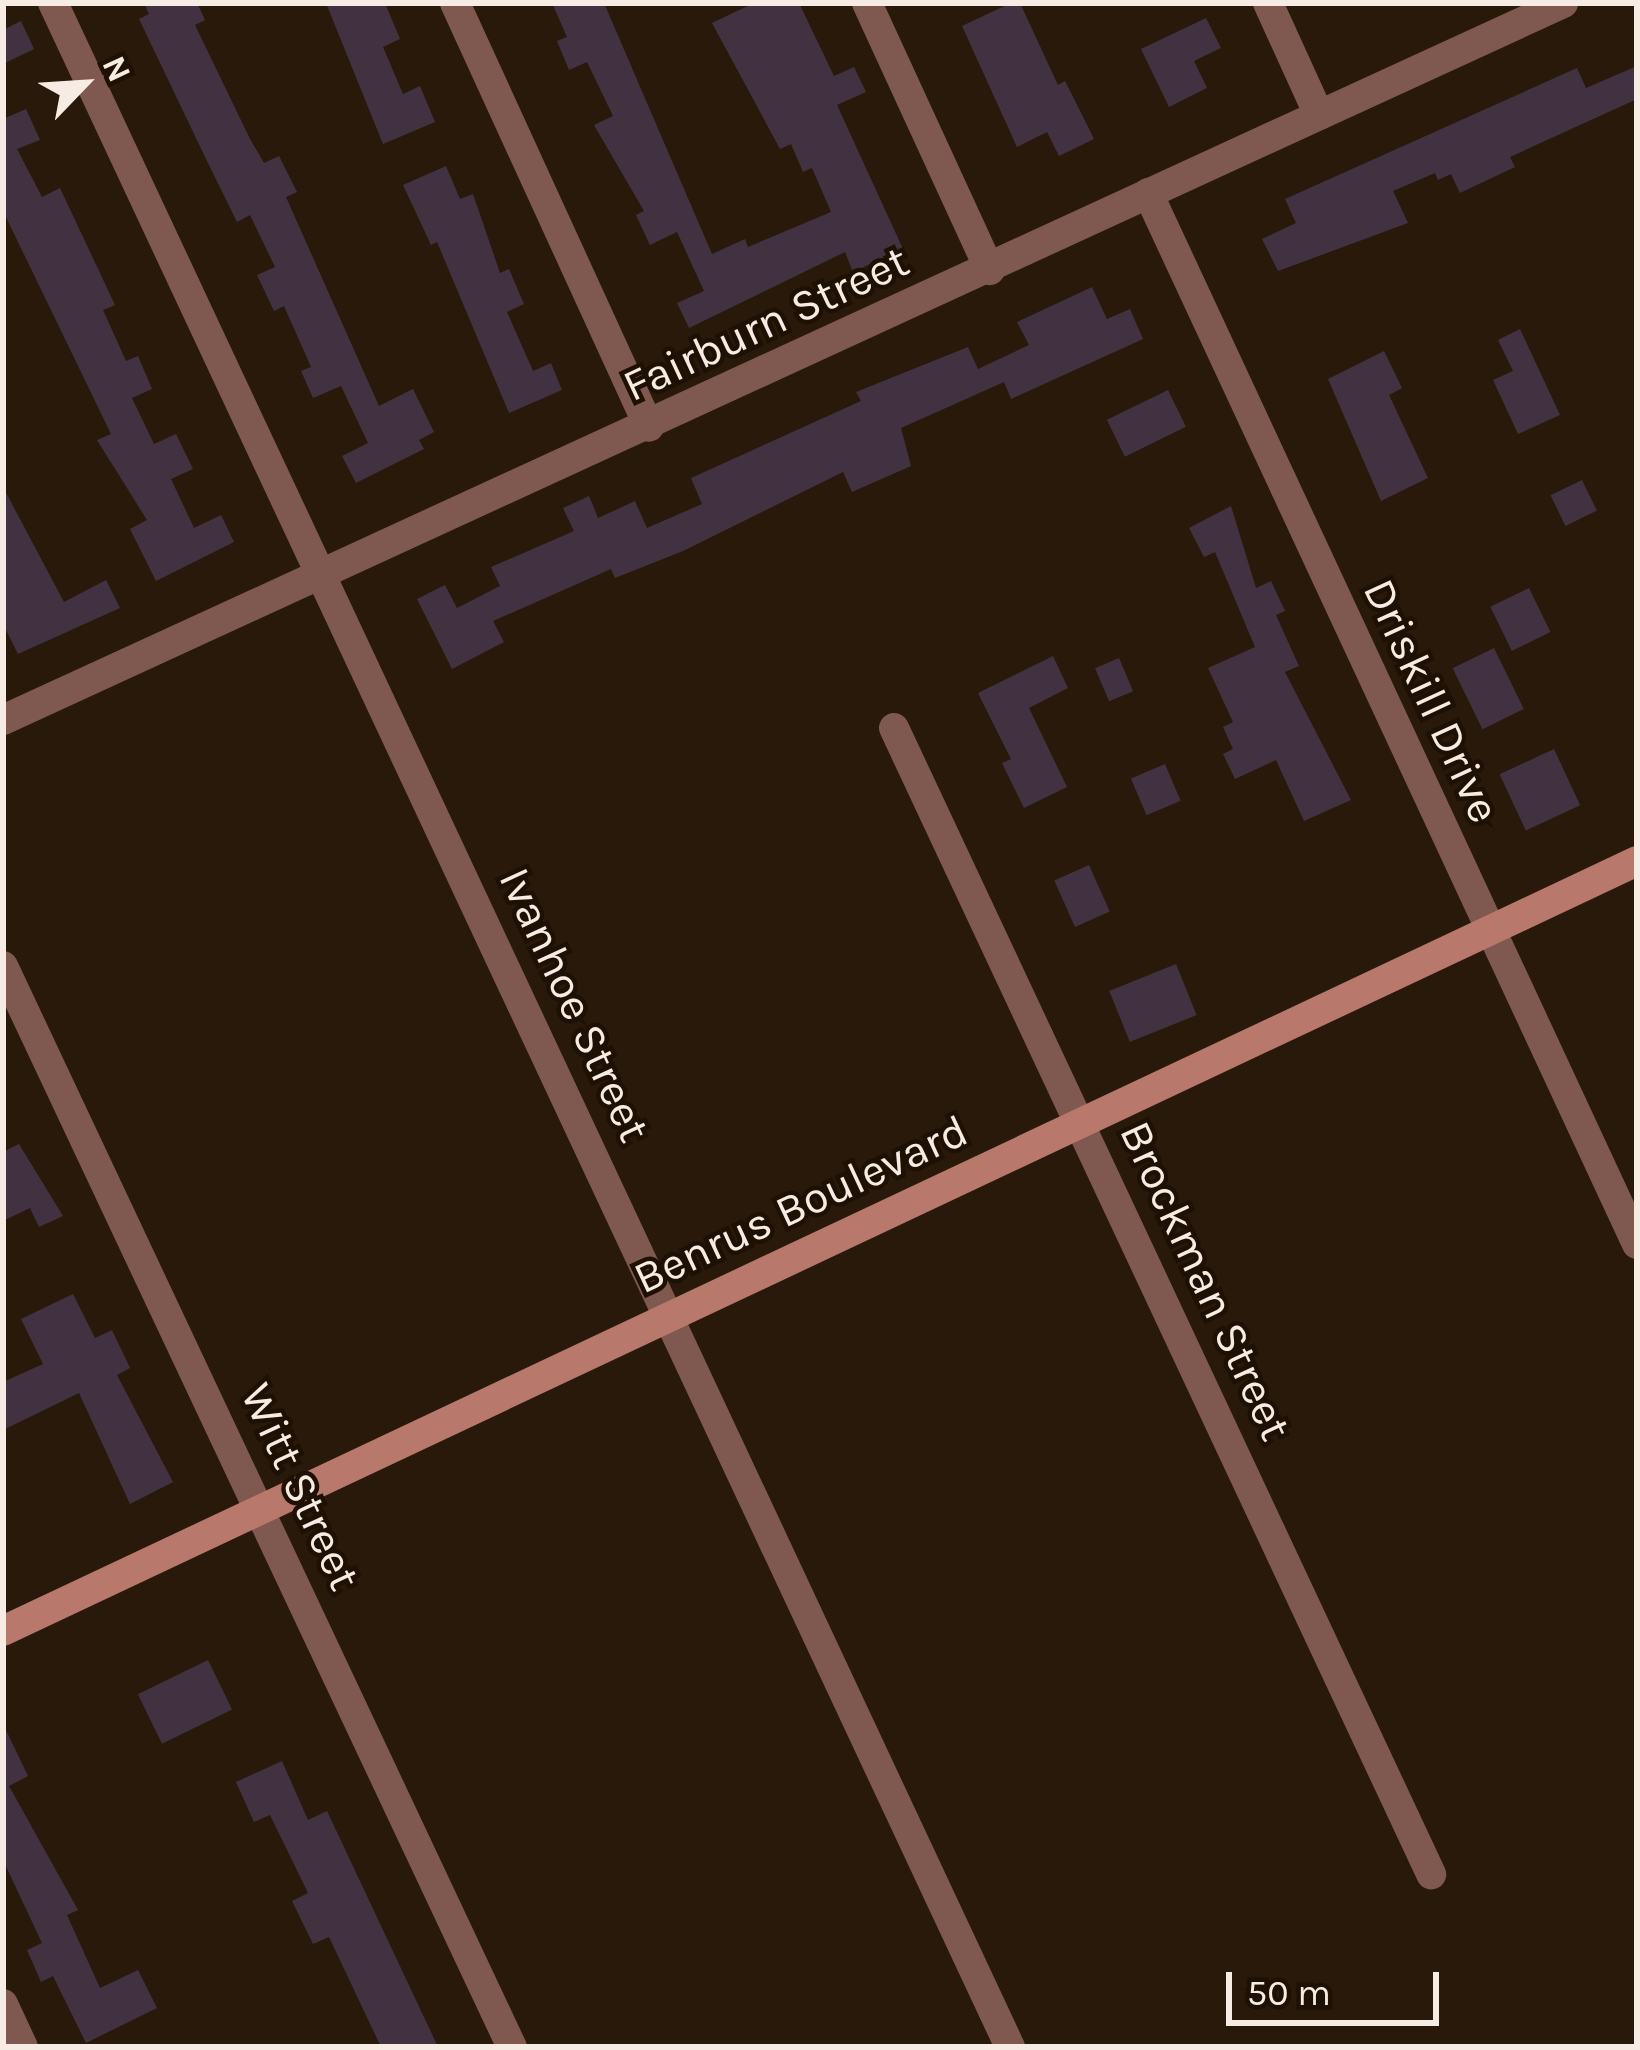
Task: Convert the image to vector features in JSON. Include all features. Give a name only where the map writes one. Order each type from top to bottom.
[{"type":"street","name":"Ivanhoe Street","points":[[53,3],[672,1316],[1010,2047]]},
{"type":"street","points":[[455,3],[649,428]]},
{"type":"street","points":[[867,3],[990,270]]},
{"type":"street","points":[[1268,3],[1319,115]]},
{"type":"street","name":"Fairburn Street","points":[[3,720],[649,428],[1563,3]]},
{"type":"street","name":"Driskill Drive","points":[[1148,193],[1486,931],[1637,1244]]},
{"type":"street","name":"Brockman Street","points":[[894,728],[1431,1874]]},
{"type":"street","name":"Benrus Boulevard","points":[[3,1631],[1637,861]]},
{"type":"street","name":"Witt Street","points":[[3,966],[512,2047]]},
{"type":"street","points":[[3,2004],[23,2047]]},
{"type":"building","points":[[144,3],[197,3],[205,20],[195,25],[250,139],[264,163],[279,156],[297,192],[286,197],[379,406],[413,389],[434,432],[419,440],[424,449],[356,483],[342,456],[368,443],[341,386],[313,398],[301,371],[311,367],[284,306],[274,311],[257,275],[275,267],[250,215],[237,222],[139,19],[149,14]]},
{"type":"building","points":[[326,3],[385,3],[400,39],[383,47],[403,94],[420,86],[435,122],[383,144]]},
{"type":"building","points":[[552,3],[604,3],[712,254],[745,239],[748,247],[831,212],[812,168],[803,172],[791,144],[780,149],[712,23],[754,3],[799,3],[834,76],[854,67],[866,92],[837,105],[903,249],[853,272],[845,252],[689,328],[677,303],[704,291],[677,232],[650,245],[636,215],[644,211],[594,125],[613,116],[587,62],[569,70],[557,41],[567,37]]},
{"type":"building","points":[[1020,3],[1058,85],[1065,81],[1094,139],[1059,156],[1047,132],[1017,147],[962,26]]},
{"type":"building","points":[[1206,18],[1221,48],[1194,61],[1207,88],[1169,107],[1141,49]]},
{"type":"building","points":[[21,21],[34,49],[3,64],[3,30]]},
{"type":"building","points":[[1637,66],[1637,99],[1510,157],[1515,167],[1460,193],[1451,174],[1438,180],[1435,173],[1393,191],[1408,223],[1278,271],[1262,239],[1296,223],[1285,199],[1577,68],[1586,88]]},
{"type":"building","points":[[26,109],[40,140],[17,149],[42,197],[60,188],[115,305],[103,310],[126,361],[138,356],[152,389],[132,398],[154,444],[176,434],[193,469],[171,479],[194,528],[221,515],[234,542],[156,581],[130,529],[147,520],[97,440],[111,434],[3,211],[3,119]]},
{"type":"building","points":[[446,166],[460,199],[473,194],[500,273],[509,269],[524,304],[507,312],[533,371],[551,363],[562,390],[509,413],[437,242],[431,245],[403,185]]},
{"type":"building","points":[[1092,287],[1107,319],[1130,309],[1143,339],[1011,399],[1004,382],[901,428],[911,466],[852,492],[843,472],[683,551],[615,578],[611,569],[493,621],[504,642],[452,669],[417,599],[445,585],[457,608],[500,586],[491,567],[574,531],[563,508],[589,496],[598,518],[635,501],[647,528],[702,504],[691,478],[861,401],[856,392],[968,347],[978,369],[1029,345],[1017,322]]},
{"type":"building","points":[[1520,329],[1560,415],[1518,434],[1493,380],[1513,371],[1498,340]]},
{"type":"building","points":[[1384,351],[1402,388],[1389,395],[1428,478],[1381,501],[1328,379]]},
{"type":"building","points":[[1168,390],[1186,427],[1125,457],[1107,420]]},
{"type":"building","points":[[1582,480],[1597,511],[1565,526],[1551,495]]},
{"type":"building","points":[[3,487],[64,602],[106,580],[120,608],[18,654],[3,624]]},
{"type":"building","points":[[1231,506],[1256,588],[1271,581],[1285,611],[1276,615],[1299,666],[1285,672],[1351,800],[1304,821],[1276,760],[1235,779],[1223,754],[1233,749],[1223,727],[1233,722],[1208,668],[1255,647],[1215,552],[1204,557],[1189,528]]},
{"type":"building","points":[[1529,588],[1550,632],[1512,651],[1490,607]]},
{"type":"building","points":[[1494,648],[1524,709],[1482,729],[1453,668]]},
{"type":"building","points":[[1053,656],[1068,688],[1029,708],[1067,787],[1024,808],[1002,763],[1011,759],[978,693]]},
{"type":"building","points":[[1119,658],[1133,691],[1109,701],[1095,668]]},
{"type":"building","points":[[1554,749],[1580,805],[1526,831],[1500,774]]},
{"type":"building","points":[[1165,764],[1181,801],[1147,815],[1131,778]]},
{"type":"building","points":[[1089,865],[1110,912],[1075,927],[1054,880]]},
{"type":"building","points":[[1176,964],[1197,1015],[1130,1042],[1109,991]]},
{"type":"building","points":[[19,1144],[63,1216],[39,1227],[30,1208],[3,1221],[3,1152]]},
{"type":"building","points":[[73,1294],[95,1338],[112,1330],[130,1368],[117,1375],[173,1482],[130,1504],[79,1393],[3,1430],[3,1382],[43,1364],[21,1319]]},
{"type":"building","points":[[208,1660],[232,1709],[162,1744],[138,1694]]},
{"type":"building","points":[[3,1724],[28,1776],[9,1786],[78,1910],[67,1915],[100,1988],[138,1970],[157,2008],[86,2043],[53,1976],[41,1982],[27,1950],[42,1943],[3,1860]]},
{"type":"building","points":[[282,1761],[308,1820],[327,1811],[438,2047],[381,2047],[329,1937],[313,1944],[292,1901],[308,1893],[270,1815],[254,1822],[236,1782]]}]
